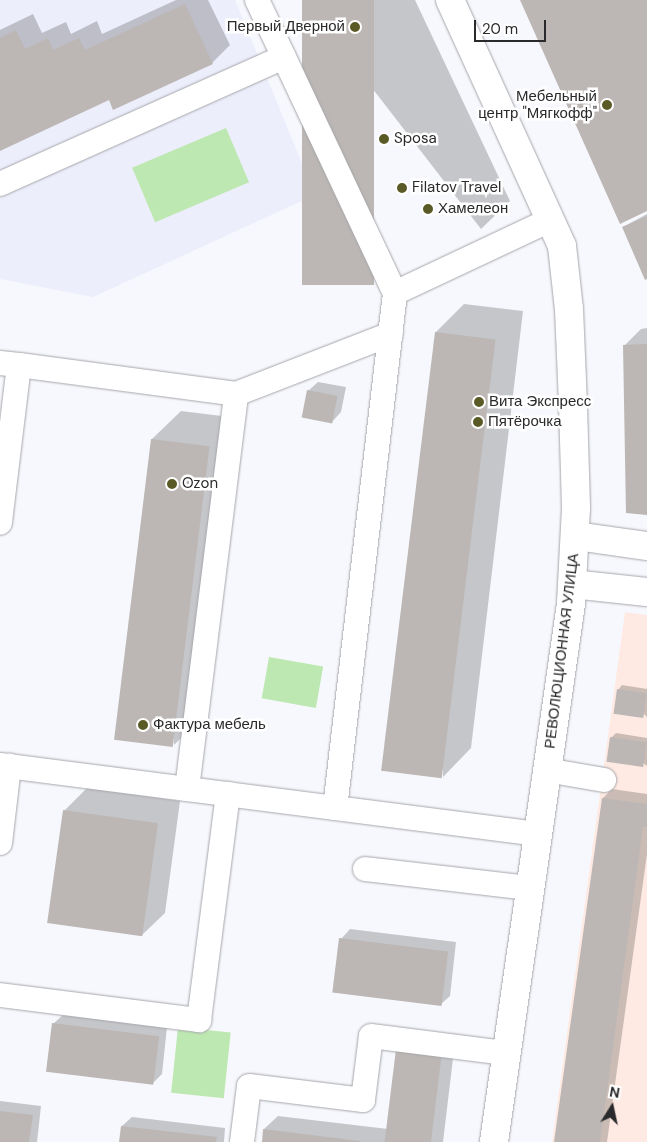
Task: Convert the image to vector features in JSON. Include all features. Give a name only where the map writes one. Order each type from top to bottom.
[{"type":"main road","name":"РЕВОЛЮЦИОННАЯ УЛИЦА","points":[[450,0],[562,246],[569,309],[576,536],[572,584],[494,1142]]},
{"type":"main road","points":[[576,536],[647,546]]},
{"type":"main road","points":[[572,584],[647,592]]},
{"type":"lane","points":[[257,0],[395,293],[335,808]]},
{"type":"lane","points":[[0,184],[284,57]]},
{"type":"lane","points":[[395,293],[550,220]]},
{"type":"lane","points":[[0,523],[9,364],[236,394],[391,334]]},
{"type":"lane","points":[[187,789],[236,394]]},
{"type":"lane","points":[[0,843],[5,766],[537,834]]},
{"type":"lane","points":[[546,770],[604,780]]},
{"type":"lane","points":[[0,995],[199,1020],[228,794]]},
{"type":"lane","points":[[365,869],[530,888]]},
{"type":"lane","points":[[242,1142],[249,1086],[363,1100],[371,1036],[506,1053]]},
{"type":"shaded area","points":[[0,0],[235,0],[315,195],[93,297],[0,279]]},
{"type":"shaded area","points":[[625,612],[647,615],[647,1142],[552,1142]]},
{"type":"green space","points":[[226,128],[249,182],[155,222],[132,168]]},
{"type":"green space","points":[[269,657],[323,667],[316,708],[262,698]]},
{"type":"green space","points":[[178,1027],[231,1033],[224,1098],[171,1093]]},
{"type":"building","points":[[302,0],[374,0],[374,285],[302,285]]},
{"type":"building","name":"Мебельный центр \"Мягкофф\"","points":[[520,0],[647,0],[647,211],[620,224]]},
{"type":"building","points":[[185,4],[213,64],[113,110],[109,100],[0,151],[0,38],[16,30],[25,49],[48,38],[53,50],[79,38],[85,50]]},
{"type":"building","points":[[647,216],[647,279],[645,280],[622,227]]},
{"type":"building","points":[[357,230],[371,258],[350,269],[336,241]]},
{"type":"building","points":[[435,332],[496,339],[442,778],[381,771]]},
{"type":"building","points":[[647,344],[647,515],[626,513],[623,345]]},
{"type":"building","points":[[307,390],[337,396],[332,423],[302,417]]},
{"type":"building","points":[[151,439],[210,446],[173,747],[114,740]]},
{"type":"building","points":[[617,689],[647,693],[643,718],[614,714]]},
{"type":"building","points":[[610,737],[647,742],[643,767],[607,762]]},
{"type":"building","points":[[602,798],[647,804],[647,827],[643,827],[600,1142],[554,1142]]},
{"type":"building","points":[[63,810],[158,823],[142,936],[47,923]]},
{"type":"building","points":[[339,938],[448,951],[441,1006],[332,993]]},
{"type":"building","points":[[52,1023],[159,1036],[153,1085],[46,1072]]},
{"type":"building","points":[[396,1049],[442,1055],[431,1142],[385,1142]]},
{"type":"building","points":[[0,1111],[33,1115],[29,1142],[0,1142]]},
{"type":"building","points":[[121,1126],[217,1137],[216,1142],[119,1142]]},
{"type":"building","points":[[263,1129],[360,1141],[360,1142],[262,1142]]},
{"type":"place","name":"Первый Дверной","points":[[355,27]]},
{"type":"place","name":"Мебельный центр \"Мягкофф\"","points":[[607,105]]},
{"type":"place","name":"Sposa","points":[[384,139]]},
{"type":"place","name":"Filatov Travel","points":[[402,188]]},
{"type":"place","name":"Хамелеон","points":[[428,209]]},
{"type":"place","name":"Вита Экспресс","points":[[479,402]]},
{"type":"place","name":"Пятёрочка","points":[[478,422]]},
{"type":"place","name":"Ozon","points":[[172,484]]},
{"type":"place","name":"Фактура мебель","points":[[143,725]]}]
